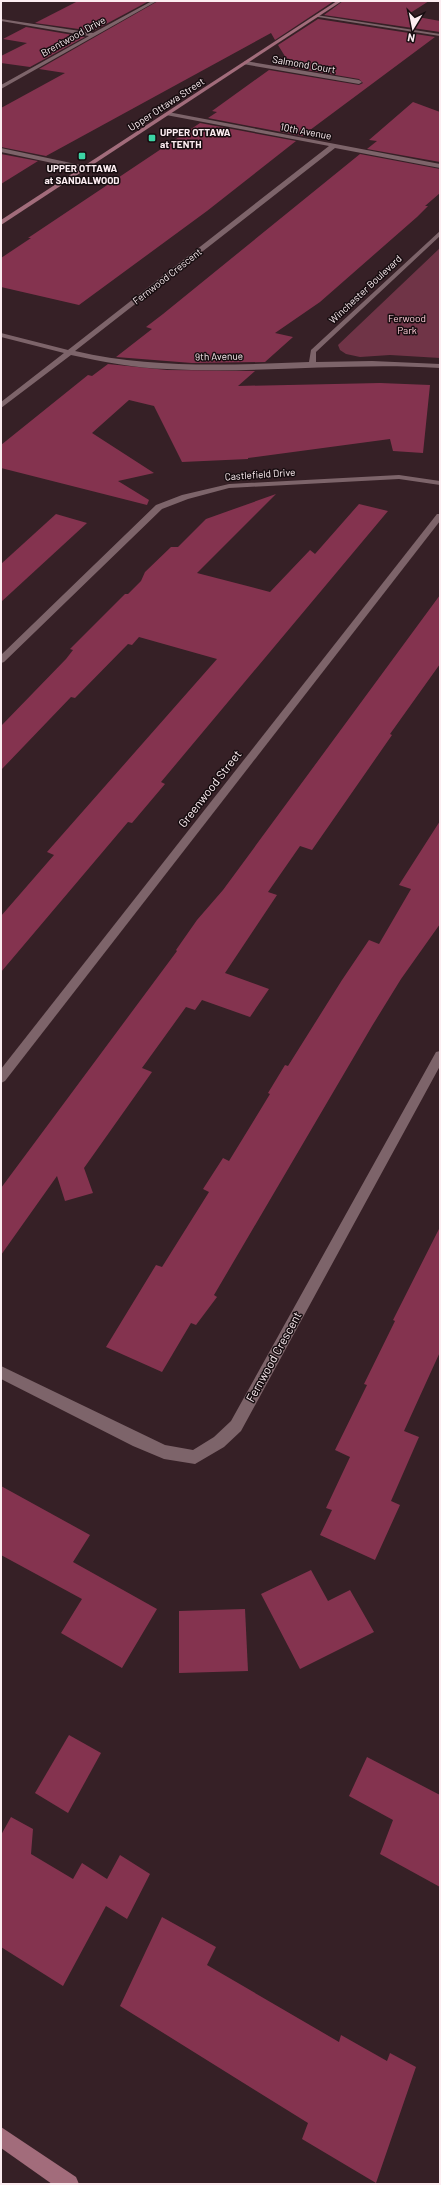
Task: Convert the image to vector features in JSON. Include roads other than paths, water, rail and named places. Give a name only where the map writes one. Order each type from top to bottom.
[{"type":"main road","name":"Upper Ottawa Street","points":[[1,223],[340,1]]},
{"type":"main road","points":[[1,2137],[69,2184]]},
{"type":"street","name":"Brentwood Drive","points":[[1,87],[155,1]]},
{"type":"street","points":[[318,16],[440,35]]},
{"type":"street","points":[[1,20],[94,35]]},
{"type":"street","name":"Salmond Court","points":[[245,63],[359,82]]},
{"type":"street","points":[[1,79],[11,81]]},
{"type":"street","name":"10th Avenue","points":[[168,114],[440,166]]},
{"type":"street","name":"Fernwood Crescent","points":[[1,406],[333,146]]},
{"type":"street","points":[[1,150],[85,168]]},
{"type":"street","name":"Winchester Boulevard","points":[[312,363],[313,351],[440,233]]},
{"type":"street","name":"9th Avenue","points":[[1,335],[70,352],[167,367],[352,362],[440,366]]},
{"type":"street","name":"Castlefield Drive","points":[[1,660],[159,507],[185,497],[229,486],[399,477],[440,483]]},
{"type":"street","name":"Greenwood Street","points":[[1,1078],[440,516]]},
{"type":"street","name":"Fernwood Crescent","points":[[1,1372],[138,1441],[164,1452],[195,1457],[219,1442],[236,1426],[440,1055]]},
{"type":"place","name":"UPPER OTTAWA at TENTH","points":[[152,138]]},
{"type":"place","name":"UPPER OTTAWA at SANDALWOOD","points":[[82,156]]},
{"type":"park label","name":"Ferwood Park","points":[[407,324]]}]
